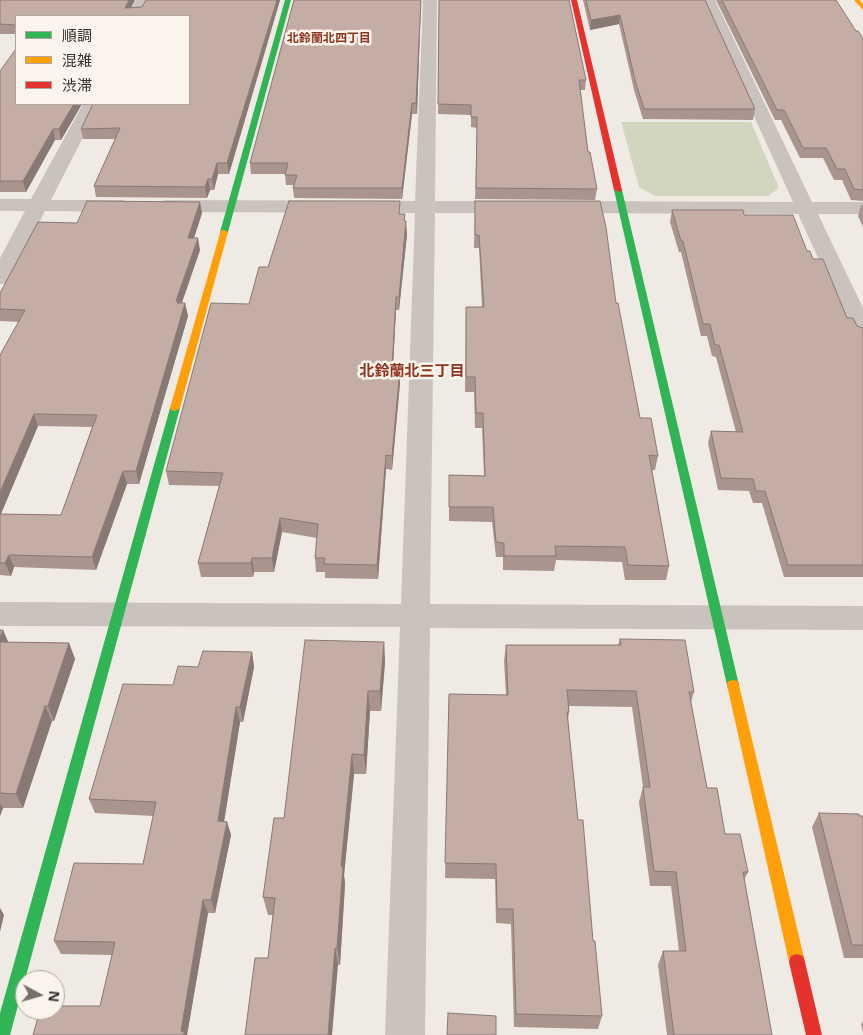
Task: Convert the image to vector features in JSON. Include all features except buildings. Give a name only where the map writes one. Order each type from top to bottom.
[{"type":"street","points":[[136,15],[143,0]]},
{"type":"street","points":[[2,1035],[288,0]]},
{"type":"street","points":[[405,1035],[430,0]]},
{"type":"street","points":[[574,0],[814,1035]]},
{"type":"street","points":[[708,0],[863,332]]},
{"type":"street","points":[[857,0],[863,8]]},
{"type":"street","points":[[0,278],[90,105]]},
{"type":"street","points":[[0,205],[863,208]]},
{"type":"street","points":[[0,614],[863,618]]},
{"type":"green space","points":[[621,122],[751,122],[779,188],[768,196],[655,196],[639,187]]},
{"type":"traffic: fast","points":[[224,232],[288,0]]},
{"type":"traffic: fast","points":[[618,190],[733,685]]},
{"type":"traffic: fast","points":[[2,1035],[175,408]]},
{"type":"traffic: slow","points":[[857,0],[863,8]]},
{"type":"traffic: slow","points":[[175,408],[224,232]]},
{"type":"traffic: slow","points":[[733,685],[797,962]]},
{"type":"traffic: jam","points":[[574,0],[618,190]]},
{"type":"traffic: jam","points":[[797,962],[814,1035]]},
{"type":"district","name":"北鈴蘭北四丁目","points":[[329,39]]},
{"type":"district","name":"北鈴蘭北三丁目","points":[[412,372]]}]
